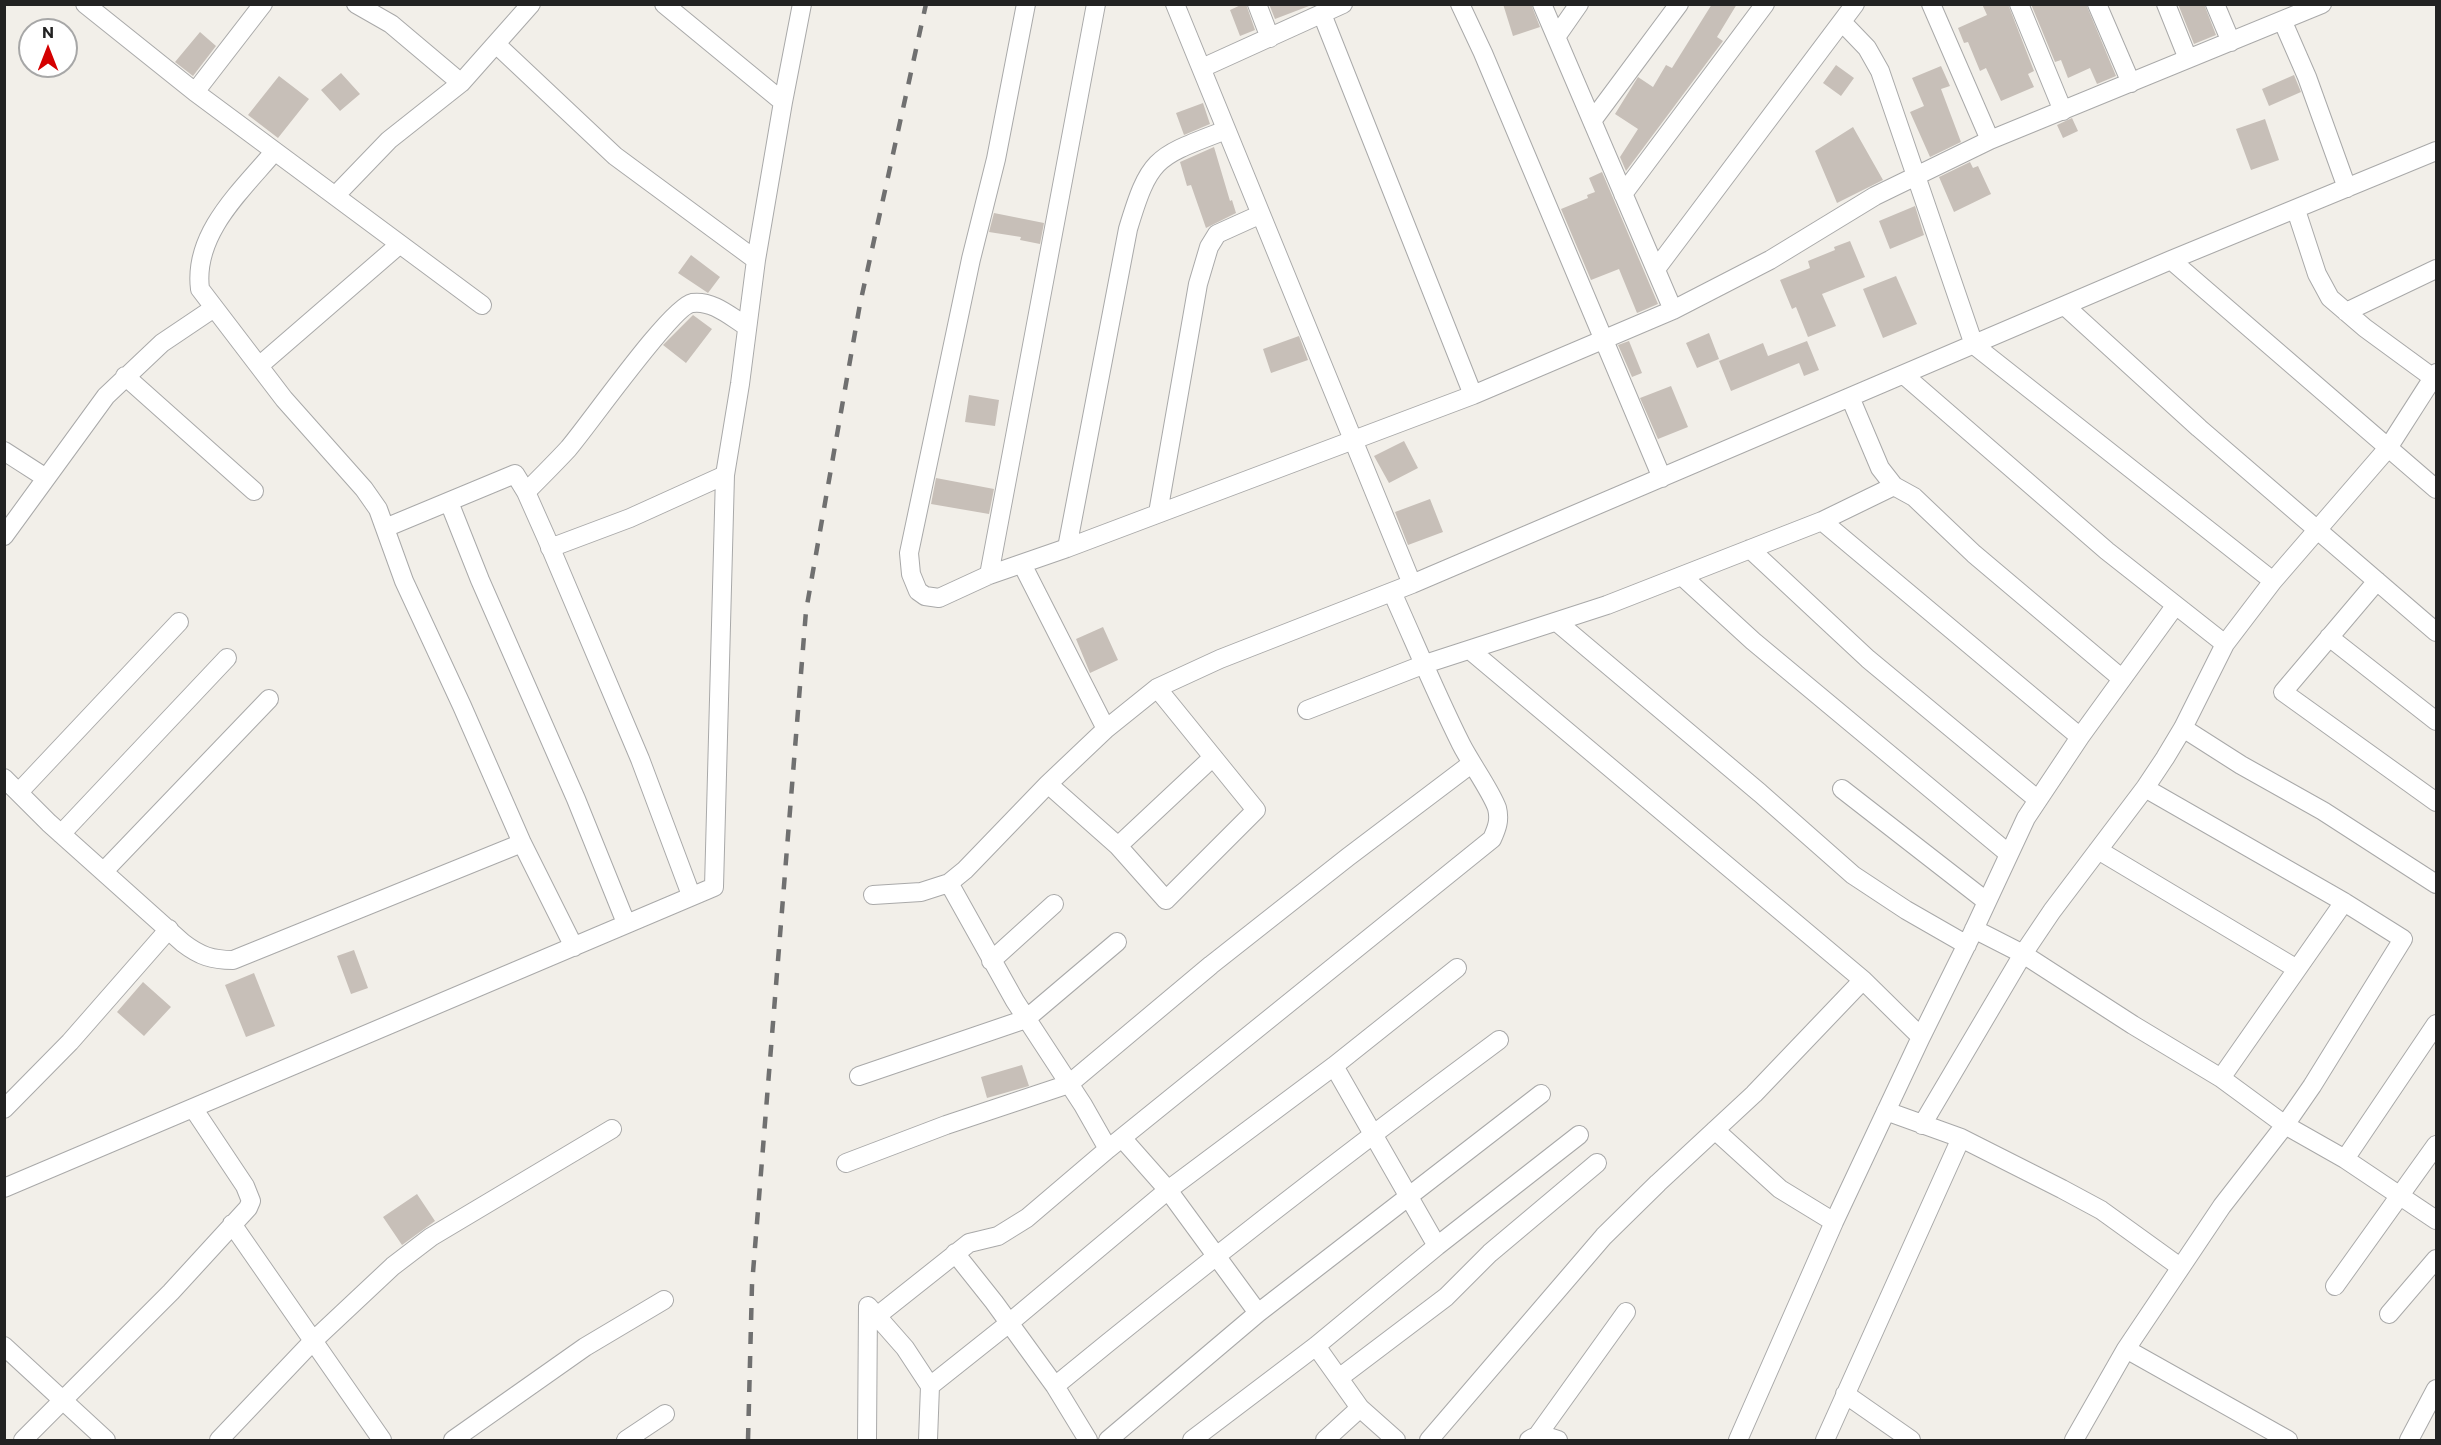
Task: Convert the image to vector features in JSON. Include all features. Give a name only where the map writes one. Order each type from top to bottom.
[{"type":"street","points":[[85,4],[274,152],[482,305]]},
{"type":"street","points":[[195,92],[263,4]]},
{"type":"street","points":[[356,4],[391,24],[461,84]]},
{"type":"street","points":[[335,196],[389,140],[461,84],[531,4]]},
{"type":"street","points":[[664,4],[783,102]]},
{"type":"street","points":[[4,1188],[714,887],[725,475],[740,384],[756,260],[802,4]]},
{"type":"street","points":[[1026,4],[996,159],[971,259],[909,552],[911,574],[918,591],[925,596],[939,598],[989,575],[1067,548],[1473,395],[1673,309],[1770,260],[1875,196],[1990,140],[2283,22],[2322,4]]},
{"type":"street","points":[[989,575],[1096,4]]},
{"type":"street","points":[[1175,4],[1259,215],[1412,584]]},
{"type":"street","points":[[1257,4],[1270,38]]},
{"type":"street","points":[[1202,68],[1343,4]]},
{"type":"street","points":[[1460,4],[1483,53],[1662,478]]},
{"type":"street","points":[[1542,4],[1673,309]]},
{"type":"street","points":[[1556,37],[1579,4]]},
{"type":"street","points":[[1592,121],[1679,4]]},
{"type":"street","points":[[1623,194],[1765,4]]},
{"type":"street","points":[[1656,269],[1855,4]]},
{"type":"street","points":[[1931,4],[1990,140]]},
{"type":"street","points":[[2019,4],[2063,111]]},
{"type":"street","points":[[2097,4],[2131,83]]},
{"type":"street","points":[[2166,4],[2188,59]]},
{"type":"street","points":[[2215,4],[2231,42]]},
{"type":"street","points":[[1322,14],[1473,395]]},
{"type":"street","points":[[1842,22],[1867,48],[1880,71],[1974,345],[2273,581]]},
{"type":"street","points":[[2283,22],[2307,77],[2347,188]]},
{"type":"street","points":[[496,44],[541,89],[615,156],[756,260]]},
{"type":"street","points":[[1067,548],[1128,229],[1138,195],[1146,175],[1159,159],[1179,148],[1226,130]]},
{"type":"street","points":[[873,895],[921,892],[948,883],[965,870],[1048,784],[1106,729],[1157,688],[1220,659],[1412,584],[2171,260],[2436,151]]},
{"type":"street","points":[[274,152],[228,206],[210,233],[198,276],[200,289],[284,399],[363,489],[378,510],[404,581],[522,843],[574,947]]},
{"type":"street","points":[[1922,1125],[2023,954],[2052,911],[2145,788],[2183,728],[2225,644],[2273,581],[2388,448],[2436,377],[2330,298],[2317,274],[2296,210]]},
{"type":"street","points":[[1158,513],[1198,284],[1209,247],[1217,234],[1259,215]]},
{"type":"street","points":[[259,366],[400,244]]},
{"type":"street","points":[[2171,260],[2436,489]]},
{"type":"street","points":[[2346,312],[2436,269]]},
{"type":"street","points":[[526,492],[569,448],[637,359],[680,310],[690,303],[704,303],[746,326]]},
{"type":"street","points":[[2065,306],[2199,429],[2436,632]]},
{"type":"street","points":[[4,536],[106,396],[162,343],[214,308]]},
{"type":"street","points":[[1904,375],[2107,551],[2225,644]]},
{"type":"street","points":[[125,376],[254,491]]},
{"type":"street","points":[[1850,397],[1880,468],[1894,486],[1914,497],[1982,561],[2121,678]]},
{"type":"street","points":[[4,451],[46,478]]},
{"type":"street","points":[[385,528],[515,474],[526,492],[640,759],[691,895]]},
{"type":"street","points":[[550,548],[630,518],[725,475]]},
{"type":"street","points":[[1307,710],[1425,664],[1557,622],[1682,576],[1822,521],[1894,486]]},
{"type":"street","points":[[449,502],[480,580],[576,799],[626,923]]},
{"type":"street","points":[[1822,521],[2080,737]]},
{"type":"street","points":[[1750,549],[1868,659],[2038,800]]},
{"type":"street","points":[[1022,564],[1106,729]]},
{"type":"street","points":[[1682,576],[1753,641],[2008,854]]},
{"type":"street","points":[[2377,581],[2283,692],[2436,802]]},
{"type":"street","points":[[878,1316],[969,1242],[998,1236],[1012,1229],[1492,839],[1498,827],[1496,806],[1471,764],[1435,691],[1392,592]]},
{"type":"street","points":[[1738,1440],[1834,1222],[2026,818],[2121,678],[2175,606]]},
{"type":"street","points":[[19,792],[179,622]]},
{"type":"street","points":[[1557,622],[1853,875],[1906,910],[1971,937],[2023,954],[2221,1078],[2285,1125],[2344,1159],[2436,1220]]},
{"type":"street","points":[[2329,638],[2436,720]]},
{"type":"street","points":[[1470,650],[1863,980],[1921,1037]]},
{"type":"street","points":[[61,834],[227,658]]},
{"type":"street","points":[[1048,784],[1118,846],[1166,900],[1256,810],[1157,688]]},
{"type":"street","points":[[104,871],[270,699]]},
{"type":"street","points":[[2183,728],[2241,765],[2323,811],[2436,884]]},
{"type":"street","points":[[1118,846],[1212,758]]},
{"type":"street","points":[[846,1163],[946,1125],[1069,1084],[1211,965],[1471,764]]},
{"type":"street","points":[[4,778],[61,834],[183,943],[211,960],[233,960],[522,843]]},
{"type":"street","points":[[2083,1438],[2126,1349],[2222,1206],[2285,1125],[2312,1086],[2403,939],[2344,902],[2145,788]]},
{"type":"street","points":[[1842,789],[1986,901]]},
{"type":"street","points":[[2098,850],[2297,969]]},
{"type":"street","points":[[948,883],[991,961],[1069,1084],[1115,1144],[1168,1190],[1258,1313]]},
{"type":"street","points":[[2221,1078],[2344,902]]},
{"type":"street","points":[[991,961],[1054,904]]},
{"type":"street","points":[[4,1109],[70,1042],[169,929]]},
{"type":"street","points":[[859,1076],[1026,1019],[1117,942]]},
{"type":"street","points":[[930,1386],[1168,1190],[1334,1066],[1457,968]]},
{"type":"street","points":[[1429,1440],[1604,1236],[1754,1094],[1863,980]]},
{"type":"street","points":[[2344,1159],[2436,1023]]},
{"type":"street","points":[[1055,1386],[1217,1254],[1372,1134],[1499,1040]]},
{"type":"street","points":[[1334,1066],[1437,1246]]},
{"type":"street","points":[[1108,1440],[1258,1313],[1540,1094]]},
{"type":"street","points":[[23,1440],[171,1292],[248,1208],[251,1201],[249,1194],[193,1108]]},
{"type":"street","points":[[1886,1111],[1961,1138],[2101,1210],[2180,1267]]},
{"type":"street","points":[[219,1440],[312,1341],[393,1266],[431,1238],[612,1129]]},
{"type":"street","points":[[1715,1130],[1780,1189],[1834,1222]]},
{"type":"street","points":[[1192,1440],[1316,1346],[1437,1246],[1579,1135]]},
{"type":"street","points":[[1825,1440],[1961,1138]]},
{"type":"street","points":[[2335,1286],[2436,1145]]},
{"type":"street","points":[[1339,1378],[1446,1298],[1490,1253],[1597,1163]]},
{"type":"street","points":[[232,1224],[382,1440]]},
{"type":"street","points":[[955,1253],[1055,1386],[1088,1440]]},
{"type":"street","points":[[2389,1314],[2436,1258]]},
{"type":"street","points":[[453,1440],[585,1347],[663,1300]]},
{"type":"street","points":[[867,1440],[868,1306],[904,1348],[930,1386],[928,1440]]},
{"type":"street","points":[[1533,1438],[1626,1312]]},
{"type":"street","points":[[4,1346],[106,1440]]},
{"type":"street","points":[[1316,1346],[1360,1408],[1396,1440]]},
{"type":"street","points":[[2126,1349],[2288,1440]]},
{"type":"street","points":[[2409,1440],[2436,1389]]},
{"type":"street","points":[[1845,1394],[1911,1440]]},
{"type":"street","points":[[1325,1440],[1360,1408]]},
{"type":"street","points":[[626,1440],[665,1414]]},
{"type":"street","points":[[1533,1438],[1558,1440]]},
{"type":"building","points":[[1246,4],[1255,30],[1240,36],[1230,10]]},
{"type":"building","points":[[1269,4],[1309,4],[1309,6],[1275,19]]},
{"type":"building","points":[[1503,4],[1531,4],[1540,27],[1513,36]]},
{"type":"building","points":[[1712,4],[1737,4],[1717,37],[1723,41],[1626,171],[1620,157],[1638,129],[1615,114],[1638,77],[1653,87],[1666,65],[1672,68]]},
{"type":"building","points":[[1982,4],[2008,4],[2034,71],[2028,74],[2034,87],[2001,101],[1986,68],[1980,71],[1968,42],[1964,43],[1958,28],[1987,15]]},
{"type":"building","points":[[2031,4],[2086,4],[2116,76],[2097,84],[2090,68],[2068,78],[2061,60],[2055,62]]},
{"type":"building","points":[[2178,4],[2204,4],[2216,35],[2194,44]]},
{"type":"building","points":[[200,32],[216,46],[193,76],[175,62]]},
{"type":"building","points":[[1836,65],[1854,78],[1841,96],[1823,83]]},
{"type":"building","points":[[1941,66],[1950,86],[1941,89],[1961,142],[1930,157],[1910,112],[1924,106],[1912,78]]},
{"type":"building","points":[[341,73],[360,94],[340,111],[321,90]]},
{"type":"building","points":[[2294,75],[2301,92],[2269,106],[2262,89]]},
{"type":"building","points":[[279,76],[309,99],[278,138],[248,115]]},
{"type":"building","points":[[1203,103],[1210,124],[1184,135],[1176,113]]},
{"type":"building","points":[[2072,118],[2078,131],[2063,138],[2057,125]]},
{"type":"building","points":[[2265,119],[2279,160],[2251,170],[2236,129]]},
{"type":"building","points":[[1853,127],[1883,180],[1837,203],[1815,151]]},
{"type":"building","points":[[1214,147],[1230,201],[1232,200],[1236,213],[1206,228],[1191,185],[1187,186],[1180,162]]},
{"type":"building","points":[[1970,162],[1973,168],[1978,166],[1991,194],[1954,212],[1939,177]]},
{"type":"building","points":[[1602,172],[1658,304],[1637,313],[1619,269],[1591,280],[1561,209],[1588,198],[1587,195],[1595,192],[1589,178]]},
{"type":"building","points":[[1915,206],[1924,235],[1890,249],[1879,221]]},
{"type":"building","points":[[994,213],[1044,223],[1040,244],[1020,240],[1021,237],[989,232]]},
{"type":"building","points":[[1850,241],[1865,277],[1822,294],[1836,326],[1808,337],[1796,307],[1792,309],[1780,280],[1810,268],[1808,261]]},
{"type":"building","points":[[691,255],[720,277],[708,293],[678,273]]},
{"type":"building","points":[[1896,276],[1917,324],[1883,338],[1863,289]]},
{"type":"building","points":[[693,315],[712,329],[686,363],[663,345]]},
{"type":"building","points":[[1709,333],[1719,359],[1697,368],[1686,343]]},
{"type":"building","points":[[1299,336],[1308,360],[1271,373],[1263,349]]},
{"type":"building","points":[[1629,341],[1642,373],[1632,377],[1618,345]]},
{"type":"building","points":[[1807,341],[1819,370],[1804,376],[1799,363],[1731,391],[1719,361],[1763,343],[1768,356]]},
{"type":"building","points":[[1671,386],[1688,427],[1658,439],[1640,398]]},
{"type":"building","points":[[969,395],[999,400],[995,426],[965,422]]},
{"type":"building","points":[[1404,441],[1418,468],[1389,483],[1374,456]]},
{"type":"building","points":[[936,478],[994,489],[989,514],[931,504]]},
{"type":"building","points":[[1430,499],[1443,532],[1408,545],[1395,512]]},
{"type":"building","points":[[1103,627],[1118,660],[1090,673],[1076,639]]},
{"type":"building","points":[[354,950],[368,988],[351,994],[337,956]]},
{"type":"building","points":[[254,973],[275,1026],[246,1037],[225,985]]},
{"type":"building","points":[[143,982],[171,1007],[144,1036],[117,1012]]},
{"type":"building","points":[[1022,1065],[1029,1086],[987,1098],[981,1077]]},
{"type":"building","points":[[417,1194],[435,1221],[402,1245],[383,1217]]},
{"type":"railway","points":[[748,1440],[752,1285],[806,611],[860,304],[926,4]]}]
